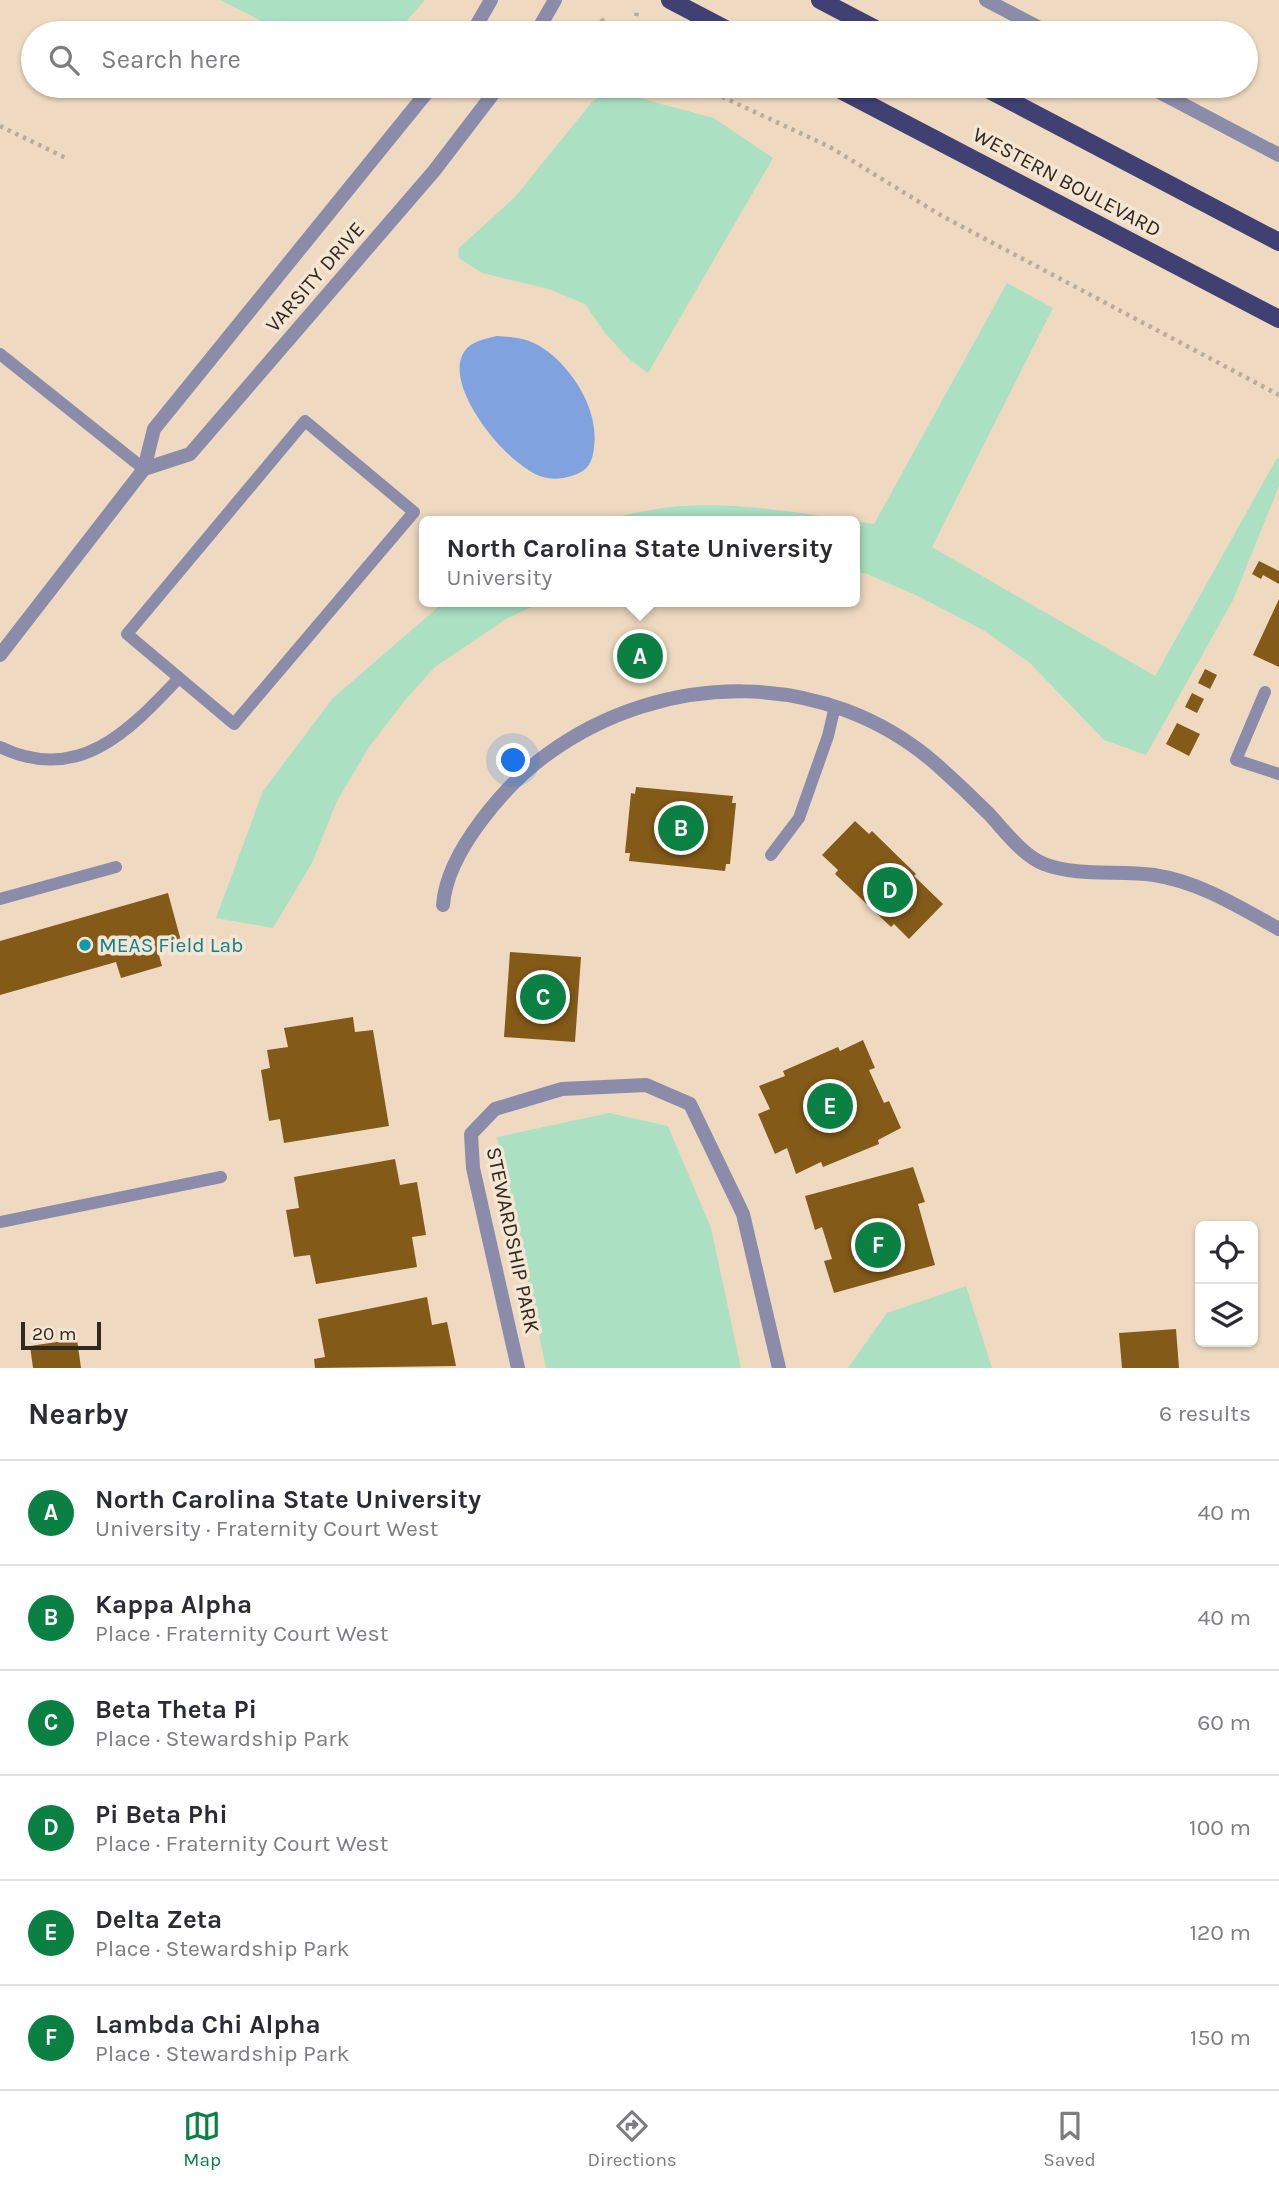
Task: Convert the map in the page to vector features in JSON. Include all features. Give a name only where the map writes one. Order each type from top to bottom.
[{"type":"main road","points":[[670,0],[710,21]]},
{"type":"main road","points":[[820,0],[860,21]]},
{"type":"main road","name":"WESTERN BOULEVARD","points":[[857,98],[1279,319]]},
{"type":"main road","points":[[1005,98],[1279,242]]},
{"type":"street","points":[[479,21],[491,0]]},
{"type":"street","points":[[543,21],[555,0]]},
{"type":"street","points":[[986,0],[1026,21]]},
{"type":"street","name":"VARSITY DRIVE","points":[[0,655],[144,469],[154,429],[422,98]]},
{"type":"street","name":"VARSITY DRIVE","points":[[144,469],[190,454],[434,171],[490,98]]},
{"type":"street","points":[[1171,98],[1279,155]]},
{"type":"street","points":[[443,905],[444,888],[476,829],[494,805],[541,759],[603,720],[640,705],[682,695],[722,691],[774,693],[835,706],[867,719],[929,757],[963,787],[1023,850],[1044,864],[1064,869],[1175,879],[1201,887],[1279,929]]},
{"type":"street","name":"STEWARDSHIP PARK","points":[[518,1368],[473,1168],[471,1134],[495,1109],[562,1089],[646,1085],[690,1104],[743,1214],[779,1368]]},
{"type":"lane","points":[[0,354],[144,469]]},
{"type":"lane","points":[[305,421],[414,512],[234,724],[179,678],[127,634],[305,421]]},
{"type":"lane","points":[[0,747],[20,757],[43,761],[89,754],[141,719],[179,678]]},
{"type":"lane","points":[[1265,692],[1236,760],[1279,774]]},
{"type":"lane","points":[[771,855],[799,818],[828,736],[835,706]]},
{"type":"lane","points":[[0,899],[116,867]]},
{"type":"lane","points":[[0,1222],[221,1177]]},
{"type":"path","points":[[636,21],[637,10]]},
{"type":"path","points":[[724,98],[830,148],[942,216],[1279,395]]},
{"type":"path","points":[[0,126],[68,159]]},
{"type":"shaded area","points":[[0,0],[1279,0],[1279,1368],[0,1368]]},
{"type":"green space","points":[[220,0],[425,0],[407,21],[261,21]]},
{"type":"green space","points":[[598,98],[639,98],[714,118],[773,158],[648,373],[629,359],[605,333],[585,304],[549,289],[482,273],[459,258],[458,249],[515,197]]},
{"type":"green space","points":[[1007,283],[1053,308],[932,547],[1155,676],[1277,458],[1279,459],[1279,486],[1233,600],[1146,755],[1104,740],[1030,663],[983,630],[918,596],[860,573],[860,522],[874,524]]},
{"type":"green space","points":[[706,505],[773,509],[820,516],[624,516],[672,507]]},
{"type":"green space","points":[[438,607],[531,607],[506,619],[435,667],[406,699],[369,747],[337,801],[312,863],[273,928],[216,918],[263,791],[333,698]]},
{"type":"green space","points":[[609,1113],[668,1126],[711,1228],[741,1368],[546,1368],[497,1137]]},
{"type":"green space","points":[[966,1286],[992,1368],[848,1368],[887,1313]]},
{"type":"water","points":[[497,336],[523,339],[541,347],[567,370],[575,381],[589,407],[595,434],[592,459],[583,471],[556,479],[533,473],[517,462],[484,427],[463,386],[460,367],[467,348],[483,339]]},
{"type":"building","points":[[1259,561],[1279,571],[1279,584],[1263,575],[1261,579],[1252,574]]},
{"type":"building","points":[[1279,599],[1279,667],[1253,655]]},
{"type":"building","points":[[1205,669],[1217,675],[1210,689],[1198,683]]},
{"type":"building","points":[[1192,693],[1204,699],[1197,713],[1185,707]]},
{"type":"building","points":[[1177,723],[1200,734],[1189,756],[1166,744]]},
{"type":"building","points":[[636,787],[733,796],[732,803],[736,803],[730,864],[726,864],[725,871],[629,861],[630,853],[625,853],[631,793],[635,794]]},
{"type":"building","points":[[855,821],[869,834],[872,831],[943,904],[909,939],[894,924],[891,927],[835,874],[838,870],[822,855]]},
{"type":"building","name":"MEAS Field Lab","points":[[168,893],[181,941],[157,948],[162,966],[121,978],[116,962],[0,995],[0,941]]},
{"type":"building","points":[[510,952],[581,957],[575,1042],[504,1037]]},
{"type":"building","points":[[353,1017],[355,1032],[373,1030],[389,1126],[284,1143],[280,1119],[269,1121],[261,1070],[270,1068],[267,1050],[288,1047],[284,1028]]},
{"type":"building","points":[[863,1040],[875,1068],[869,1070],[884,1103],[889,1101],[901,1128],[878,1140],[879,1144],[823,1167],[821,1162],[796,1174],[787,1148],[775,1154],[758,1114],[770,1109],[759,1086],[785,1076],[783,1071],[838,1047],[840,1051]]},
{"type":"building","points":[[395,1159],[400,1185],[417,1182],[426,1235],[412,1237],[417,1267],[316,1284],[310,1255],[294,1257],[286,1210],[299,1208],[294,1177]]},
{"type":"building","points":[[913,1167],[925,1202],[918,1204],[935,1265],[834,1293],[824,1261],[832,1259],[822,1227],[815,1230],[805,1196]]},
{"type":"building","points":[[427,1297],[432,1325],[447,1322],[456,1366],[315,1368],[314,1359],[325,1357],[318,1319]]},
{"type":"building","points":[[1176,1329],[1179,1368],[1122,1368],[1119,1333]]},
{"type":"building","points":[[77,1339],[81,1368],[33,1368],[30,1346]]},
{"type":"place","name":"North Carolina State University","points":[[640,656]]},
{"type":"place","name":"Kappa Alpha","points":[[681,828]]},
{"type":"place","name":"Pi Beta Phi","points":[[890,890]]},
{"type":"place","name":"MEAS Field Lab","points":[[85,945]]},
{"type":"place","name":"Beta Theta Pi","points":[[543,997]]},
{"type":"place","name":"Delta Zeta","points":[[830,1106]]},
{"type":"place","name":"Lambda Chi Alpha","points":[[878,1245]]}]
